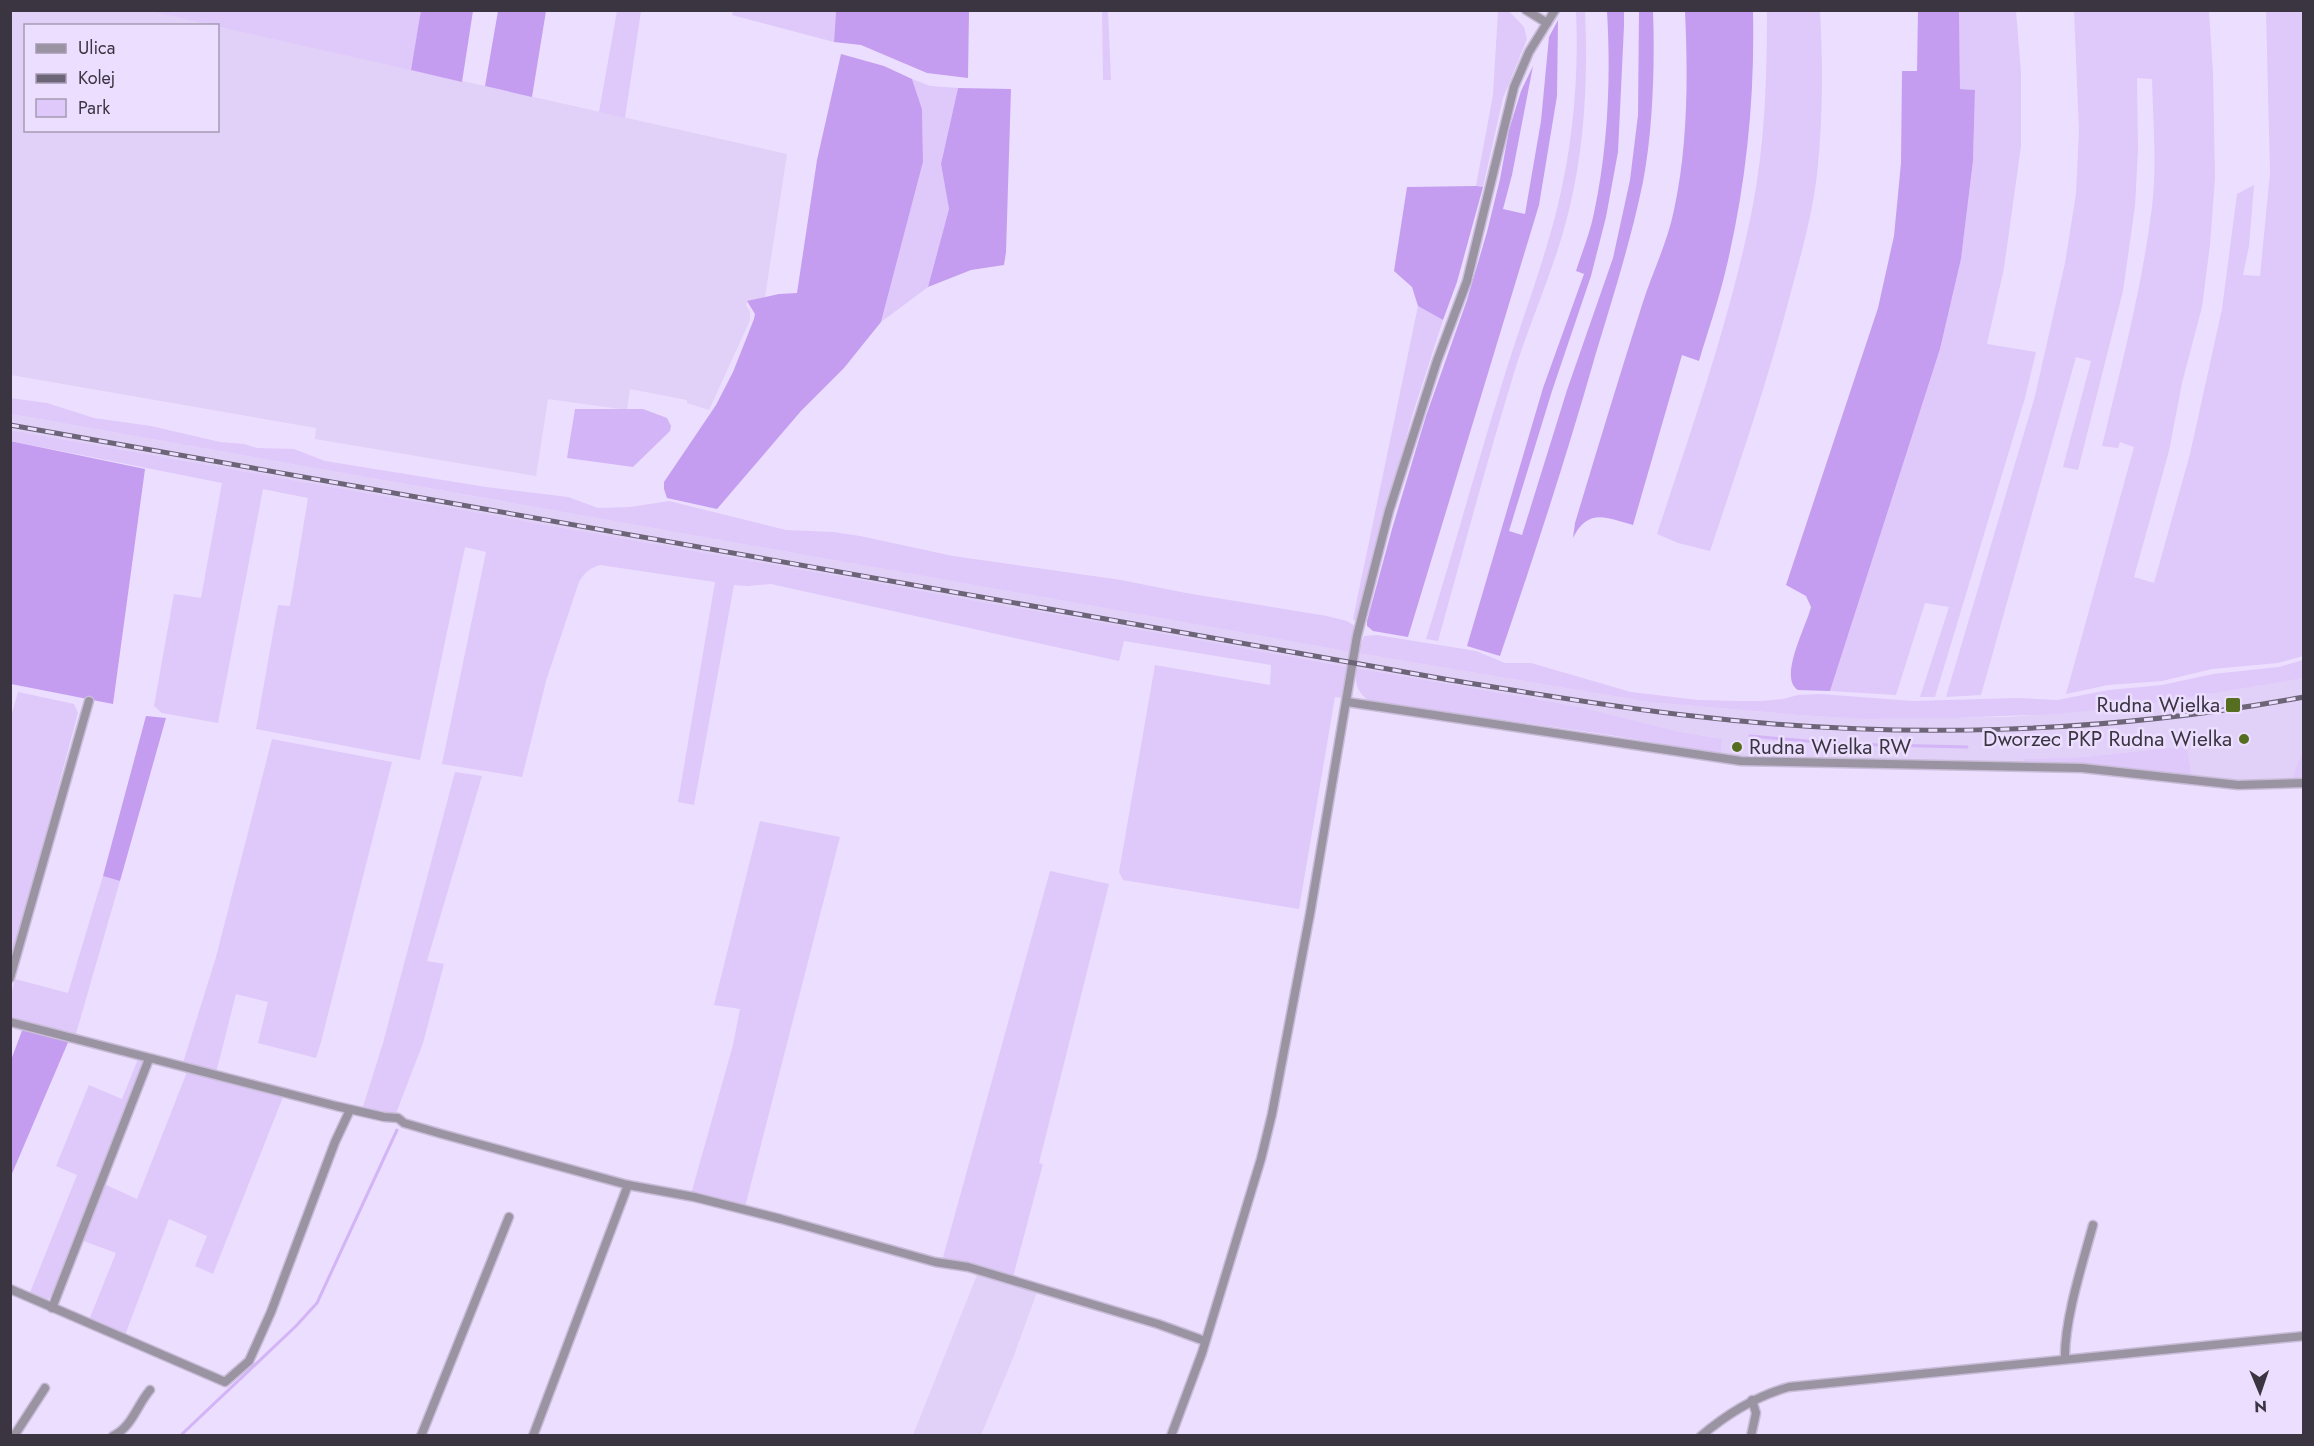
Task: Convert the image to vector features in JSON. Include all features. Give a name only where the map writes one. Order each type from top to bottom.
[{"type":"street","points":[[1526,10],[1547,23]]},
{"type":"street","points":[[1171,1436],[1205,1341],[1258,1170],[1272,1114],[1357,636],[1389,511],[1437,361],[1467,281],[1514,87],[1529,52],[1555,10]]},
{"type":"street","points":[[10,978],[89,701]]},
{"type":"street","points":[[1347,702],[1741,761],[2082,768],[2238,785],[2304,783]]},
{"type":"street","points":[[10,1022],[350,1110],[398,1118],[404,1123],[628,1185],[715,1202],[935,1262],[968,1268],[1158,1324],[1205,1341]]},
{"type":"street","points":[[51,1308],[148,1059]]},
{"type":"street","points":[[10,1289],[225,1382],[249,1361],[271,1312],[334,1142],[350,1110]]},
{"type":"street","points":[[532,1436],[628,1185]]},
{"type":"street","points":[[422,1436],[509,1217]]},
{"type":"street","points":[[2065,1359],[2076,1290],[2093,1225]]},
{"type":"street","points":[[1701,1436],[1736,1409],[1752,1400],[1769,1393],[1807,1385],[2304,1336]]},
{"type":"street","points":[[14,1436],[45,1388]]},
{"type":"street","points":[[113,1436],[122,1432],[150,1390]]},
{"type":"street","points":[[1751,1436],[1755,1413],[1752,1400]]},
{"type":"shaded area","points":[[421,10],[473,11],[462,82],[411,70]]},
{"type":"shaded area","points":[[10,11],[150,11],[211,24],[24,24],[24,132],[219,132],[219,26],[787,154],[765,297],[747,302],[750,320],[709,410],[687,403],[687,400],[630,389],[627,410],[548,399],[536,476],[315,439],[316,428],[11,375]]},
{"type":"shaded area","points":[[498,11],[546,11],[532,97],[485,86]]},
{"type":"shaded area","points":[[836,11],[969,11],[968,78],[927,73],[861,45],[834,42]]},
{"type":"shaded area","points":[[1607,11],[1624,11],[1624,26],[1618,152],[1606,217],[1591,276],[1552,391],[1509,531],[1522,535],[1567,390],[1613,258],[1630,180],[1638,115],[1639,11],[1653,11],[1652,97],[1643,182],[1615,290],[1562,467],[1500,656],[1467,646],[1543,388],[1584,274],[1576,271],[1594,213],[1605,138],[1609,62]]},
{"type":"shaded area","points":[[1685,11],[1753,11],[1748,143],[1732,241],[1699,361],[1682,355],[1633,525],[1598,517],[1585,522],[1573,538],[1575,523],[1616,386],[1674,210],[1679,186],[1686,111]]},
{"type":"shaded area","points":[[1918,11],[1959,11],[1960,89],[1975,90],[1973,161],[1961,259],[1940,349],[1830,691],[1798,690],[1793,684],[1792,664],[1811,607],[1806,596],[1786,585],[1878,308],[1894,236],[1901,163],[1902,71],[1917,71]]},
{"type":"shaded area","points":[[1558,20],[1557,96],[1539,205],[1408,637],[1373,631],[1367,626],[1367,621],[1392,529],[1426,416],[1467,300],[1487,232],[1509,130],[1521,91],[1533,66],[1512,175],[1503,209],[1525,214],[1541,121],[1549,37]]},
{"type":"shaded area","points":[[841,54],[884,66],[912,79],[922,109],[923,162],[881,322],[844,368],[801,411],[717,509],[667,498],[664,482],[716,405],[733,372],[755,314],[747,301],[779,294],[797,293],[817,160]]},
{"type":"shaded area","points":[[958,88],[1011,89],[1006,252],[1004,265],[971,270],[928,287],[949,209],[941,164]]},
{"type":"shaded area","points":[[1407,187],[1483,187],[1457,282],[1443,320],[1418,306],[1412,287],[1394,271]]},
{"type":"shaded area","points":[[575,409],[643,409],[667,418],[671,426],[670,431],[633,467],[567,458]]},
{"type":"shaded area","points":[[10,414],[1358,653],[1649,702],[1863,719],[2010,717],[2135,706],[2303,678],[2303,749],[2293,773],[2294,779],[2260,782],[2192,777],[2187,746],[2085,757],[2025,759],[2024,763],[1743,757],[1721,754],[1722,739],[1681,732],[1581,707],[11,430]]},
{"type":"shaded area","points":[[10,441],[145,469],[113,704],[11,684]]},
{"type":"shaded area","points":[[146,716],[166,718],[120,881],[103,876]]},
{"type":"shaded area","points":[[23,1028],[69,1040],[11,1176],[11,1060]]},
{"type":"shaded area","points":[[977,1275],[1037,1292],[1013,1358],[981,1435],[913,1435]]},
{"type":"green space","points":[[733,10],[836,11],[834,42],[732,15]]},
{"type":"green space","points":[[150,11],[421,11],[411,70],[219,27],[219,24],[208,24]]},
{"type":"green space","points":[[617,11],[641,11],[625,118],[599,112]]},
{"type":"green space","points":[[1102,11],[1108,11],[1111,80],[1103,80]]},
{"type":"green space","points":[[1498,11],[1509,11],[1524,27],[1527,39],[1503,98],[1483,187],[1476,186],[1493,95]]},
{"type":"green space","points":[[1576,11],[1585,11],[1586,61],[1582,136],[1569,210],[1511,383],[1438,641],[1426,639],[1563,185],[1574,111],[1577,61]]},
{"type":"green space","points":[[1767,11],[1820,11],[1822,92],[1817,174],[1805,237],[1780,331],[1752,425],[1710,551],[1678,543],[1657,534],[1722,333],[1752,210],[1760,161],[1764,111]]},
{"type":"green space","points":[[1959,11],[2016,11],[2021,73],[2021,146],[2004,268],[1987,344],[2036,352],[2025,398],[1935,697],[1920,697],[1949,607],[1925,603],[1896,695],[1830,691],[1940,349],[1961,259],[1973,161],[1975,90],[1960,89]]},
{"type":"green space","points":[[2074,11],[2209,11],[2215,178],[2210,245],[2202,307],[2182,383],[2169,451],[2134,577],[2154,583],[2190,454],[2222,309],[2237,194],[2254,185],[2249,246],[2243,275],[2260,276],[2270,173],[2266,11],[2303,11],[2303,656],[2278,663],[2212,669],[2162,681],[2108,685],[2066,694],[2134,447],[2120,442],[2118,448],[2102,446],[2137,297],[2152,207],[2154,159],[2152,79],[2137,78],[2138,150],[2135,206],[2123,291],[2078,470],[2063,467],[2091,361],[2076,357],[1981,695],[1946,697],[2035,396],[2065,263],[2076,194],[2079,131]]},
{"type":"green space","points":[[912,79],[930,86],[958,88],[941,164],[949,209],[928,287],[881,322],[923,162],[922,109]]},
{"type":"green space","points":[[1418,306],[1443,320],[1413,413],[1356,621],[1353,619]]},
{"type":"green space","points":[[10,398],[47,403],[94,418],[151,426],[220,442],[244,444],[257,448],[294,449],[325,461],[486,487],[568,497],[598,508],[630,507],[669,501],[786,530],[833,532],[860,536],[953,556],[1121,580],[1327,616],[1347,621],[1355,626],[1352,652],[11,414]]},
{"type":"green space","points":[[10,430],[1349,667],[1343,698],[1335,697],[1299,909],[1123,880],[1119,872],[1155,665],[1270,685],[1271,665],[1124,641],[1119,661],[771,584],[734,585],[694,805],[678,802],[715,582],[600,565],[588,571],[579,582],[546,681],[522,777],[442,764],[486,552],[465,547],[420,760],[256,729],[278,605],[290,606],[308,498],[263,489],[218,723],[162,713],[154,706],[174,594],[201,598],[222,483],[11,441]]},
{"type":"green space","points":[[1377,635],[1476,651],[1505,663],[1531,663],[1631,692],[1698,700],[1762,701],[1820,694],[1913,701],[2018,698],[2057,700],[2109,690],[2162,685],[2213,674],[2279,667],[2303,660],[2304,678],[2135,706],[2055,714],[1863,719],[1649,702],[1358,653],[1364,636]]},
{"type":"green space","points":[[1356,668],[1581,707],[1681,732],[1722,739],[1721,754],[1610,735],[1369,701],[1361,694],[1357,686]]},
{"type":"green space","points":[[18,692],[74,704],[78,713],[11,963],[10,720]]},
{"type":"green space","points":[[272,739],[392,762],[321,1042],[316,1058],[258,1043],[268,1002],[236,994],[216,1073],[182,1066],[216,957]]},
{"type":"green space","points":[[2187,746],[2192,777],[2081,765],[2024,763],[2024,759],[2085,757]]},
{"type":"green space","points":[[2303,749],[2303,779],[2294,779],[2293,774]]},
{"type":"green space","points":[[455,772],[482,776],[427,961],[444,964],[423,1043],[395,1116],[362,1110],[383,1043]]},
{"type":"green space","points":[[760,821],[840,837],[745,1207],[691,1194],[733,1045],[740,1009],[714,1005]]},
{"type":"green space","points":[[1050,871],[1109,884],[1039,1163],[1043,1164],[1013,1277],[942,1261]]},
{"type":"green space","points":[[103,876],[120,881],[75,1037],[11,1017],[11,995],[15,979],[68,993]]},
{"type":"green space","points":[[138,1059],[145,1061],[52,1295],[47,1300],[29,1295],[77,1175],[56,1166],[89,1085],[122,1099]]},
{"type":"green space","points":[[187,1072],[283,1097],[213,1274],[195,1266],[207,1236],[169,1219],[125,1335],[89,1320],[116,1253],[81,1240],[104,1184],[137,1199]]},
{"type":"waterway","points":[[1750,736],[1841,744],[1967,747]]},
{"type":"waterway","points":[[180,1436],[296,1326],[317,1303],[397,1130]]},
{"type":"railway","points":[[10,425],[1450,680],[1662,712],[1769,724],[1845,728],[1999,729],[2076,726],[2152,719],[2304,697]]},
{"type":"place","name":"Rudna Wielka","points":[[2233,705]]},
{"type":"place","name":"Dworzec PKP Rudna Wielka","points":[[2244,739]]},
{"type":"place","name":"Rudna Wielka RW","points":[[1737,747]]}]
